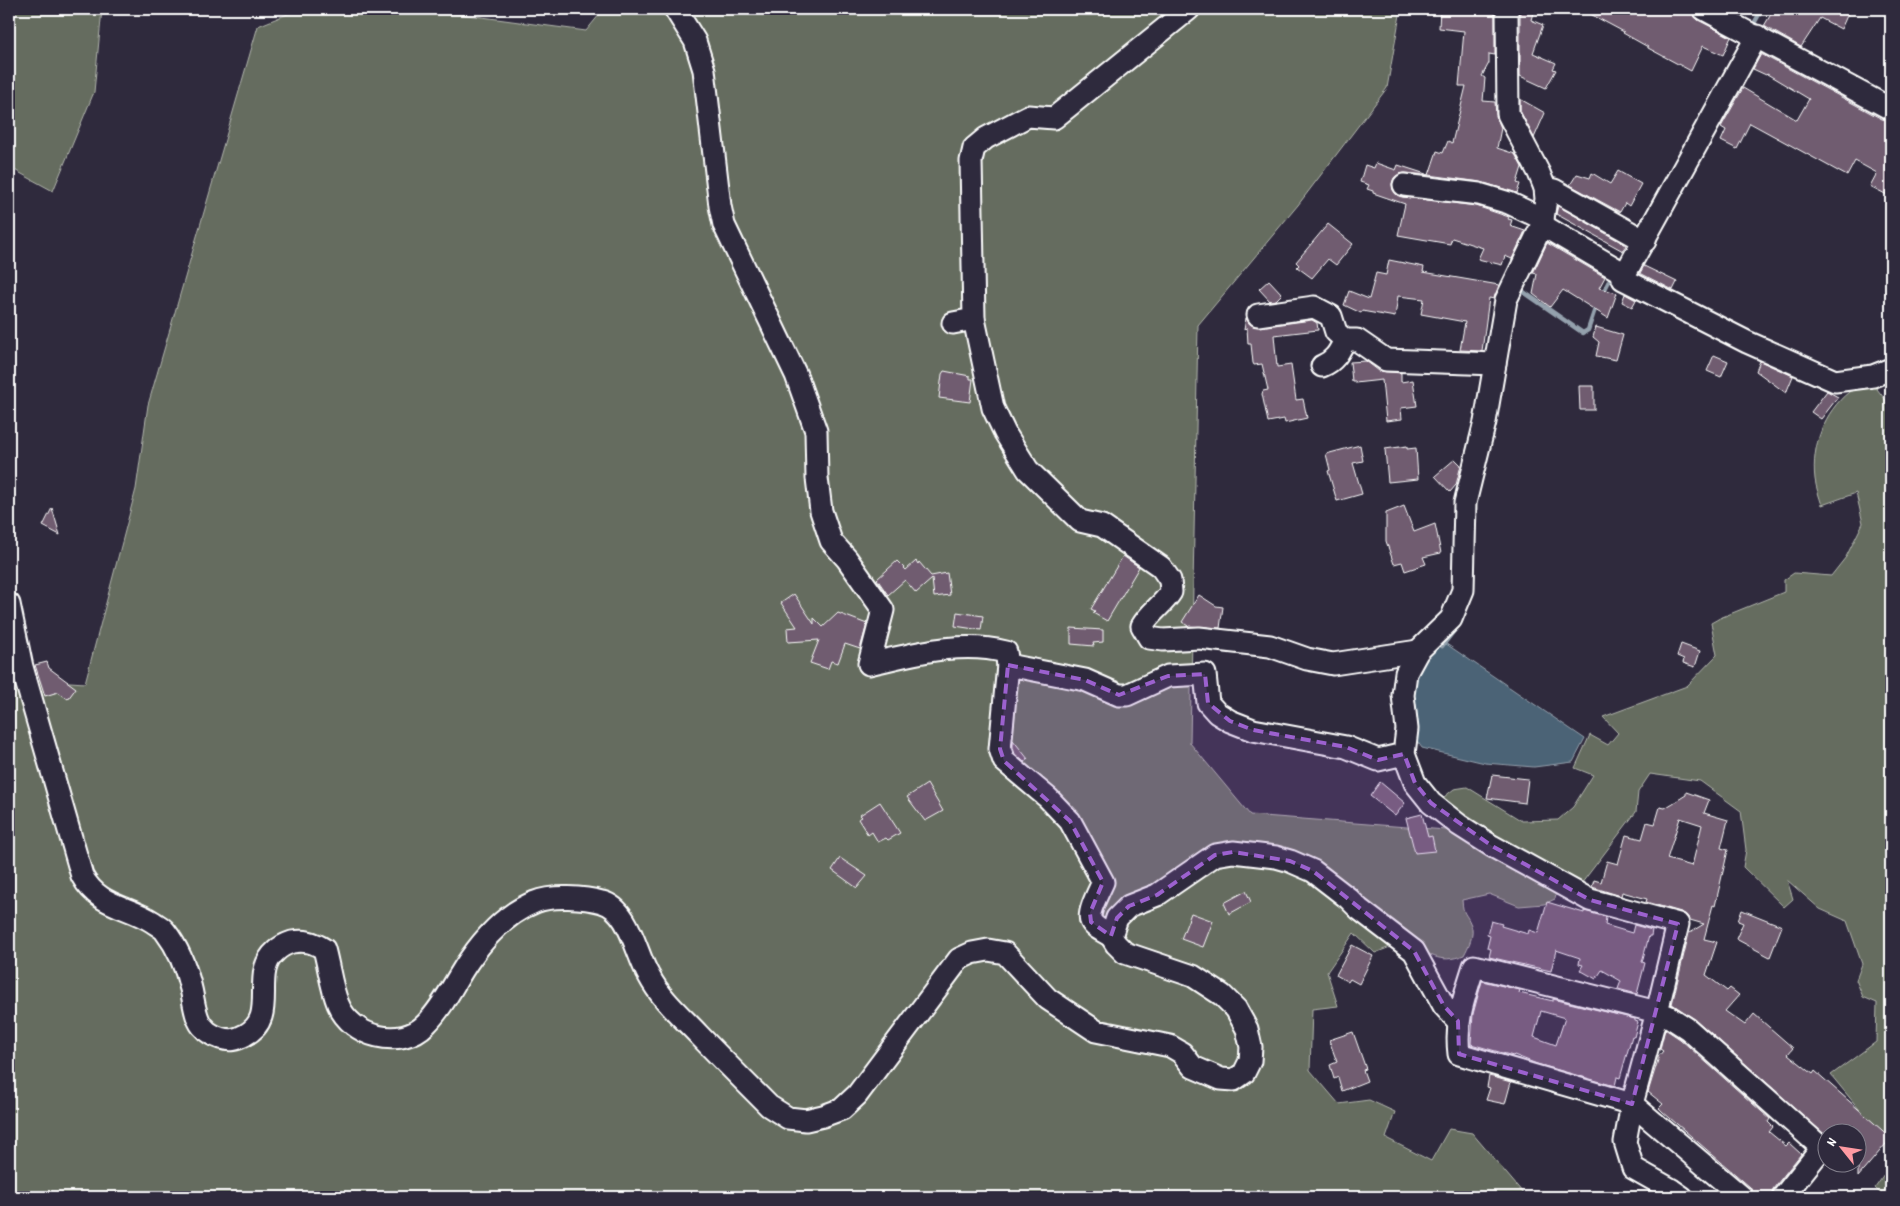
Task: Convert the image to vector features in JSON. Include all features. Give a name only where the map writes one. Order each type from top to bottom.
[{"type":"street","points":[[9,604],[22,667],[82,876],[88,887],[110,904],[147,918],[163,928],[178,948],[202,1028],[227,1040],[237,1039],[252,1032],[258,1026],[263,1014],[265,968],[270,956],[288,943],[301,940],[313,942],[324,949],[338,1005],[348,1020],[361,1030],[384,1038],[410,1036],[425,1026],[439,1009],[470,958],[500,925],[535,902],[552,898],[604,902],[615,909],[626,922],[648,975],[662,997],[769,1106],[788,1118],[806,1120],[842,1109],[857,1095],[959,959],[972,953],[988,950],[1005,953],[1048,999],[1096,1031],[1170,1046],[1182,1053],[1193,1067],[1221,1079],[1234,1080],[1244,1073],[1250,1061],[1251,1048],[1247,1029],[1236,1009],[1222,995],[1194,976],[1125,953],[1111,936],[1096,928],[1091,922],[1090,913],[1103,882],[1070,821],[1048,798],[1004,760],[1000,749],[1008,665],[1006,652],[993,648],[944,648],[869,664],[883,610],[848,559],[831,541],[821,511],[817,478],[816,431],[796,375],[724,226],[704,70],[695,41],[675,9]]},
{"type":"street","points":[[1188,9],[1054,118],[1028,116],[986,138],[974,148],[971,161],[974,319],[993,408],[1005,433],[1028,470],[1080,521],[1102,526],[1129,543],[1160,566],[1170,580],[1171,592],[1163,603],[1149,615],[1142,626],[1150,638],[1163,640],[1199,638],[1270,646],[1307,660],[1333,664],[1418,651]]},
{"type":"street","points":[[1507,9],[1508,114],[1545,188],[1546,199],[1542,222],[1506,300],[1485,422],[1465,503],[1463,590],[1450,619],[1418,651],[1406,673],[1404,695],[1407,729],[1404,754],[1414,783],[1432,803],[1459,825],[1492,846],[1590,900],[1678,924],[1632,1104],[1625,1142],[1633,1168],[1682,1197]]},
{"type":"street","points":[[1704,9],[1891,109]]},
{"type":"street","points":[[1619,270],[1640,238],[1752,34]]},
{"type":"street","points":[[1404,185],[1479,194],[1509,203],[1619,270],[1623,279],[1747,342],[1835,381],[1873,376],[1891,369]]},
{"type":"street","points":[[1545,188],[1554,190],[1640,238]]},
{"type":"street","points":[[1258,315],[1314,307],[1331,316],[1336,332],[1345,340],[1357,340],[1386,360],[1495,364]]},
{"type":"street","points":[[953,323],[974,319]]},
{"type":"street","points":[[1322,366],[1330,364],[1345,340]]},
{"type":"street","points":[[1008,665],[1085,680],[1119,695],[1127,695],[1168,676],[1205,674],[1208,703],[1217,713],[1230,721],[1253,730],[1346,747],[1378,760],[1404,754]]},
{"type":"street","points":[[1111,936],[1117,918],[1129,906],[1158,895],[1214,855],[1233,852],[1276,857],[1313,871],[1348,898],[1358,909],[1414,951],[1444,1006],[1458,1021]]},
{"type":"street","points":[[1742,1197],[1632,1104],[1458,1054],[1458,1021],[1474,966],[1657,1012],[1668,1016],[1688,1029],[1822,1148],[1783,1197]]},
{"type":"highlighted area","points":[[1008,665],[1085,680],[1119,695],[1168,676],[1205,674],[1208,703],[1230,721],[1253,730],[1346,747],[1378,760],[1404,754],[1415,783],[1431,803],[1492,846],[1590,900],[1678,924],[1632,1104],[1459,1054],[1458,1021],[1444,1006],[1414,951],[1313,871],[1290,861],[1233,852],[1215,855],[1157,895],[1129,906],[1117,918],[1111,936],[1091,922],[1090,913],[1103,882],[1070,821],[1004,761],[1000,749]]},
{"type":"green space","points":[[9,9],[102,9],[94,92],[53,191],[9,167]]},
{"type":"green space","points":[[300,9],[433,9],[586,31],[604,9],[1401,9],[1387,88],[1298,205],[1198,325],[1190,743],[1250,815],[1459,831],[1558,886],[1555,899],[1544,904],[1519,906],[1489,894],[1462,900],[1463,909],[1471,925],[1472,933],[1464,955],[1455,958],[1441,958],[1428,954],[1408,940],[1375,953],[1354,933],[1327,972],[1338,1006],[1312,1009],[1310,1070],[1339,1104],[1369,1100],[1395,1112],[1386,1138],[1431,1161],[1449,1129],[1472,1133],[1523,1193],[1520,1197],[9,1197],[9,678],[85,683],[136,489],[148,405],[258,26]]},
{"type":"green space","points":[[1870,380],[1891,407],[1891,1148],[1831,1075],[1876,1042],[1877,1003],[1863,997],[1856,980],[1862,964],[1847,921],[1820,909],[1787,880],[1793,899],[1784,907],[1743,867],[1746,850],[1741,811],[1700,781],[1650,774],[1638,792],[1636,812],[1578,888],[1447,806],[1444,797],[1454,789],[1467,787],[1522,821],[1558,820],[1573,807],[1593,775],[1575,768],[1590,735],[1608,745],[1618,733],[1603,717],[1687,686],[1717,655],[1711,623],[1784,592],[1784,580],[1794,573],[1831,576],[1846,557],[1863,523],[1856,493],[1822,505],[1814,467],[1817,443],[1826,420],[1840,400],[1851,390]]},
{"type":"green space","points":[[1891,1165],[1891,1197],[1884,1197],[1875,1188]]},
{"type":"water","points":[[1439,639],[1585,739],[1573,762],[1534,767],[1485,763],[1422,748],[1415,738],[1411,697],[1415,670]]},
{"type":"building","points":[[1440,9],[1495,9],[1495,55],[1489,54],[1489,63],[1482,76],[1485,78],[1483,101],[1495,102],[1496,115],[1501,128],[1497,148],[1515,154],[1522,167],[1517,183],[1520,184],[1517,193],[1481,182],[1429,175],[1437,151],[1443,153],[1448,141],[1452,143],[1466,86],[1459,86],[1464,31],[1439,28]]},
{"type":"building","points":[[1520,9],[1534,9],[1531,20],[1543,25],[1533,53],[1556,63],[1553,69],[1556,70],[1546,88],[1520,76]]},
{"type":"building","points":[[1581,9],[1692,9],[1693,15],[1698,20],[1731,37],[1723,55],[1703,46],[1691,71]]},
{"type":"building","points":[[1774,9],[1850,9],[1841,29],[1820,18],[1801,47],[1764,26]]},
{"type":"building","points":[[1761,54],[1882,119],[1891,121],[1891,197],[1870,186],[1877,173],[1855,161],[1847,176],[1750,123],[1737,149],[1721,141],[1726,130],[1721,127],[1743,88],[1797,120],[1809,99],[1767,74],[1753,69]]},
{"type":"building","points":[[1520,99],[1545,113],[1534,138],[1520,111]]},
{"type":"building","points":[[1376,163],[1396,170],[1398,165],[1429,175],[1399,174],[1394,178],[1392,184],[1393,190],[1397,195],[1476,206],[1509,217],[1508,219],[1512,220],[1510,226],[1525,231],[1512,259],[1505,256],[1502,265],[1478,259],[1483,248],[1452,238],[1450,244],[1398,235],[1405,204],[1373,193],[1373,191],[1367,189],[1369,185],[1360,182],[1365,165],[1374,168]]},
{"type":"building","points":[[1618,171],[1641,184],[1629,206],[1625,203],[1620,212],[1570,185],[1577,174],[1590,178],[1592,173],[1610,184]]},
{"type":"building","points":[[1558,206],[1626,245],[1623,251],[1556,214]]},
{"type":"building","points":[[1328,224],[1353,244],[1336,265],[1328,259],[1312,278],[1297,267],[1299,265],[1296,262]]},
{"type":"building","points":[[1547,243],[1605,277],[1599,288],[1617,293],[1608,318],[1563,290],[1550,307],[1533,294],[1537,274],[1533,273]]},
{"type":"building","points":[[1389,260],[1424,267],[1423,272],[1499,285],[1494,299],[1489,298],[1482,351],[1460,350],[1465,322],[1421,314],[1424,299],[1398,296],[1395,317],[1362,311],[1361,313],[1344,305],[1349,291],[1369,299],[1376,273],[1386,275]]},
{"type":"building","points":[[1644,266],[1677,282],[1673,290],[1640,273]]},
{"type":"building","points":[[1269,280],[1282,294],[1276,300],[1270,301],[1259,289]]},
{"type":"building","points":[[1625,294],[1636,300],[1632,307],[1622,302]]},
{"type":"building","points":[[1246,318],[1253,326],[1259,327],[1312,320],[1317,323],[1318,330],[1274,335],[1277,367],[1291,365],[1296,400],[1303,399],[1307,418],[1285,423],[1284,419],[1268,422],[1262,394],[1263,391],[1268,390],[1262,364],[1254,365],[1253,363],[1251,344],[1248,344],[1247,327],[1244,330]]},
{"type":"building","points":[[1596,327],[1623,335],[1616,360],[1596,356],[1599,342],[1593,337]]},
{"type":"building","points":[[1714,355],[1728,361],[1721,377],[1707,371]]},
{"type":"building","points":[[1366,361],[1379,371],[1401,373],[1401,382],[1413,380],[1417,406],[1401,408],[1402,419],[1386,421],[1382,380],[1355,383],[1355,381],[1352,381],[1350,362]]},
{"type":"building","points":[[1760,361],[1793,376],[1786,393],[1756,371]]},
{"type":"building","points":[[944,371],[970,376],[970,379],[973,379],[970,402],[939,398]]},
{"type":"building","points":[[1579,386],[1594,386],[1594,410],[1580,410]]},
{"type":"building","points":[[1827,391],[1838,397],[1821,419],[1811,412]]},
{"type":"building","points":[[1360,445],[1363,461],[1353,463],[1362,494],[1337,501],[1328,471],[1330,470],[1326,454]]},
{"type":"building","points":[[1407,446],[1407,449],[1416,448],[1418,479],[1388,482],[1385,449]]},
{"type":"building","points":[[1455,459],[1461,465],[1456,485],[1450,492],[1435,476]]},
{"type":"building","points":[[1404,506],[1414,532],[1435,524],[1441,553],[1423,557],[1426,564],[1405,571],[1402,562],[1394,564],[1386,541],[1386,513]]},
{"type":"building","points":[[52,508],[60,535],[43,526]]},
{"type":"building","points":[[1123,556],[1139,567],[1107,621],[1093,613],[1095,611],[1091,609]]},
{"type":"building","points":[[897,561],[906,570],[916,561],[918,564],[919,562],[931,576],[947,573],[950,595],[934,597],[932,579],[916,593],[905,580],[888,595],[877,579]]},
{"type":"building","points":[[794,594],[814,624],[814,618],[823,627],[838,613],[867,624],[860,649],[845,644],[838,663],[831,661],[828,669],[810,663],[819,640],[788,642],[787,628],[797,627],[781,603]]},
{"type":"building","points":[[1199,595],[1216,606],[1223,607],[1220,628],[1188,626],[1182,622]]},
{"type":"building","points":[[957,612],[983,616],[981,630],[955,626]]},
{"type":"building","points":[[1071,628],[1103,630],[1103,642],[1093,643],[1094,646],[1071,644]]},
{"type":"building","points":[[1681,644],[1700,651],[1695,667],[1683,663],[1684,659],[1677,656]]},
{"type":"building","points":[[47,662],[49,668],[76,688],[68,699],[58,692],[45,696],[35,665]]},
{"type":"building","points":[[1013,740],[1028,759],[1024,762],[1015,754]]},
{"type":"building","points":[[1492,775],[1528,779],[1525,803],[1487,798]]},
{"type":"building","points":[[1380,782],[1405,803],[1395,816],[1370,796]]},
{"type":"building","points":[[927,784],[943,811],[925,821],[907,797]]},
{"type":"building","points":[[1686,792],[1709,800],[1704,813],[1728,820],[1721,848],[1728,850],[1715,906],[1713,905],[1704,939],[1717,942],[1706,975],[1727,991],[1730,988],[1739,995],[1725,1011],[1745,1025],[1754,1014],[1793,1048],[1788,1054],[1813,1074],[1815,1071],[1891,1138],[1868,1165],[1868,1124],[1818,1124],[1818,1129],[1696,1020],[1672,1004],[1689,933],[1704,924],[1690,920],[1681,912],[1646,902],[1647,899],[1622,892],[1621,896],[1592,887],[1594,880],[1601,882],[1607,861],[1618,864],[1626,835],[1642,839],[1647,822],[1655,824],[1660,807],[1665,808],[1686,795]],"holes":[[[1680,818],[1702,825],[1692,866],[1667,859]]]},
{"type":"building","points":[[880,802],[900,833],[888,840],[886,838],[878,842],[872,832],[868,835],[858,819],[862,817],[860,815]]},
{"type":"building","points":[[1422,814],[1428,837],[1432,836],[1435,851],[1415,853],[1406,818]]},
{"type":"building","points":[[840,858],[867,876],[857,888],[832,870]]},
{"type":"building","points":[[1246,891],[1251,902],[1229,914],[1224,903]]},
{"type":"building","points":[[1547,902],[1584,913],[1584,911],[1606,917],[1605,925],[1632,933],[1634,925],[1652,930],[1642,962],[1645,963],[1637,994],[1618,989],[1621,981],[1602,970],[1596,979],[1580,970],[1583,965],[1579,964],[1580,958],[1556,950],[1551,971],[1489,957],[1491,949],[1487,948],[1490,936],[1487,935],[1491,921],[1528,934],[1529,930],[1538,933]]},
{"type":"building","points":[[1742,910],[1782,926],[1770,957],[1736,939],[1743,923],[1738,921]]},
{"type":"building","points":[[1191,913],[1213,921],[1203,947],[1181,939]]},
{"type":"building","points":[[1352,945],[1373,956],[1359,984],[1350,979],[1348,982],[1336,975]]},
{"type":"building","points":[[1482,981],[1520,990],[1519,993],[1553,1001],[1553,999],[1635,1019],[1638,1022],[1620,1078],[1617,1077],[1615,1086],[1471,1044],[1473,1014]],"holes":[[[1541,1011],[1565,1018],[1556,1045],[1534,1037]]]},
{"type":"building","points":[[1665,1029],[1680,1039],[1770,1119],[1768,1122],[1773,1127],[1769,1132],[1786,1146],[1789,1143],[1801,1154],[1773,1189],[1770,1197],[1754,1197],[1750,1187],[1663,1112],[1659,1108],[1663,1104],[1648,1092],[1658,1057],[1663,1051],[1660,1049]]},
{"type":"building","points":[[1353,1032],[1366,1069],[1363,1070],[1367,1081],[1342,1091],[1338,1077],[1334,1079],[1330,1065],[1337,1062],[1329,1040]]},
{"type":"building","points":[[1489,1076],[1511,1082],[1505,1104],[1486,1100],[1490,1088],[1487,1087]]},
{"type":"waterway","points":[[1751,29],[1762,9]]},
{"type":"waterway","points":[[1602,295],[1613,273]]},
{"type":"waterway","points":[[1518,288],[1583,333],[1588,330],[1596,306]]},
{"type":"waterway","points":[[1442,646],[1456,628]]}]
